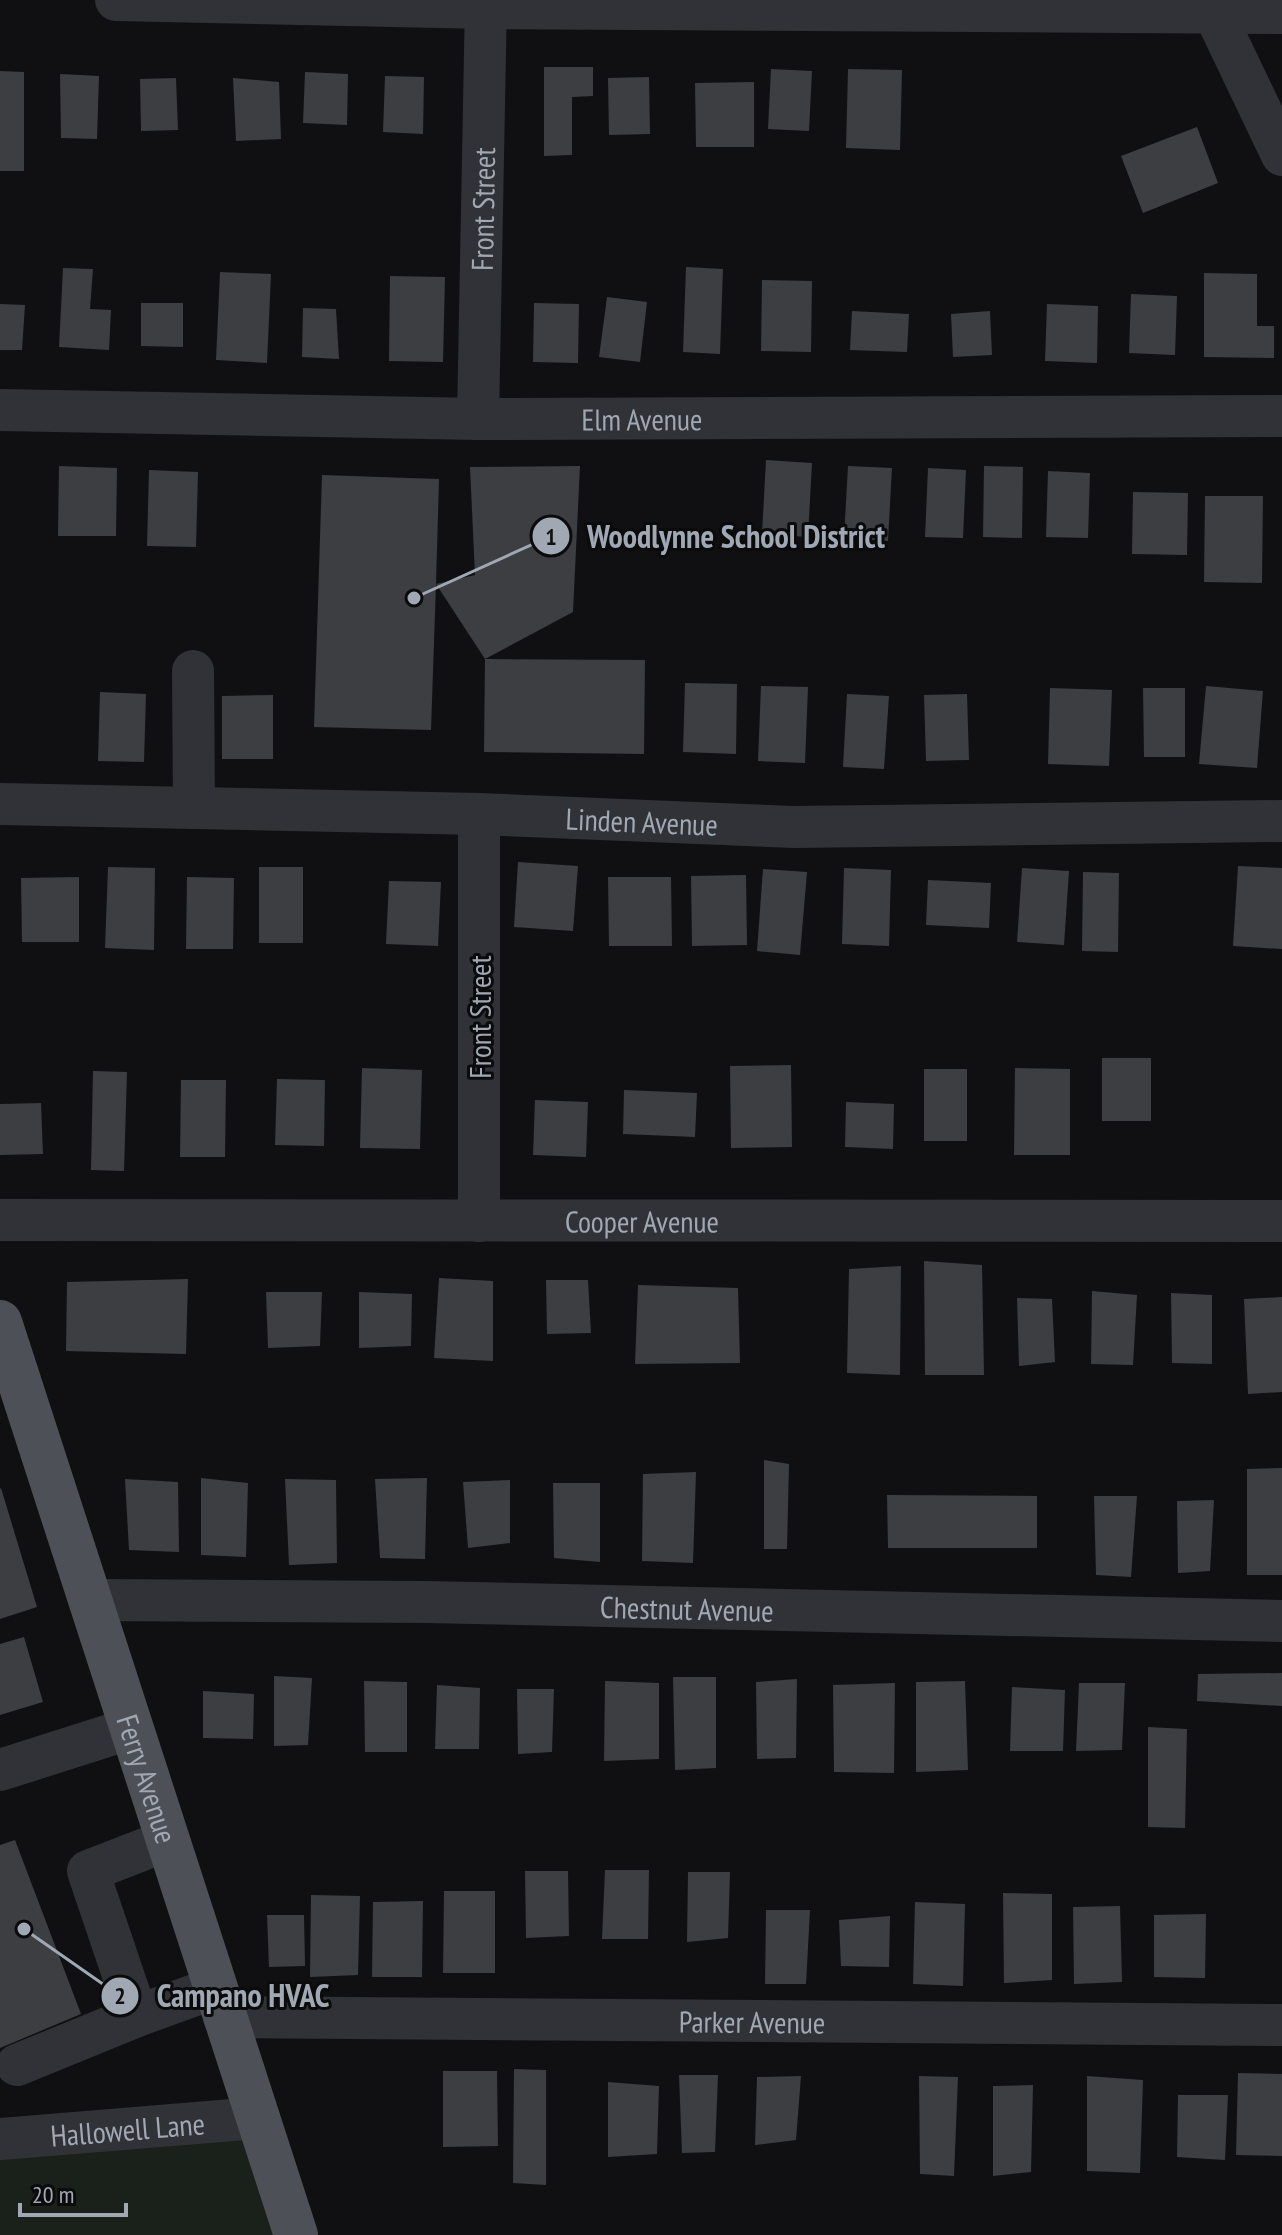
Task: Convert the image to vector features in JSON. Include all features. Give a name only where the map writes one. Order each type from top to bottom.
[{"type":"main road","name":"Ferry Avenue","points":[[0,1322],[296,2235]]},
{"type":"street","points":[[116,0],[1211,6],[1282,13]]},
{"type":"street","name":"Front Street","points":[[478,419],[486,4]]},
{"type":"street","points":[[1211,6],[1282,155]]},
{"type":"street","name":"Elm Avenue","points":[[0,410],[478,419],[1282,416]]},
{"type":"street","points":[[193,671],[194,808]]},
{"type":"street","name":"Linden Avenue","points":[[0,804],[479,814],[794,827],[1282,821]]},
{"type":"street","name":"Front Street","points":[[479,814],[479,1221]]},
{"type":"street","name":"Cooper Avenue","points":[[0,1220],[1282,1221]]},
{"type":"street","name":"Chestnut Avenue","points":[[91,1600],[426,1602],[1282,1621]]},
{"type":"street","points":[[0,1770],[132,1728]]},
{"type":"street","points":[[137,2016],[88,1871],[168,1840]]},
{"type":"street","points":[[17,2065],[137,2016],[219,2002]]},
{"type":"street","name":"Parker Avenue","points":[[219,2002],[1282,2025]]},
{"type":"street","name":"Hallowell Lane","points":[[0,2139],[257,2118]]},
{"type":"shaded area","points":[[257,2118],[296,2235],[0,2235],[0,2139]]},
{"type":"building","points":[[544,67],[593,67],[593,96],[572,97],[572,155],[544,156]]},
{"type":"building","points":[[771,69],[812,71],[809,131],[768,129]]},
{"type":"building","points":[[848,69],[902,70],[900,150],[846,148]]},
{"type":"building","points":[[0,71],[24,72],[24,171],[0,171]]},
{"type":"building","points":[[305,72],[348,74],[347,125],[303,123]]},
{"type":"building","points":[[60,74],[99,76],[97,139],[61,138]]},
{"type":"building","points":[[385,76],[424,77],[423,134],[383,132]]},
{"type":"building","points":[[649,77],[650,134],[609,135],[608,78]]},
{"type":"building","points":[[176,78],[178,130],[141,131],[140,79]]},
{"type":"building","points":[[233,78],[279,82],[281,139],[236,141]]},
{"type":"building","points":[[754,82],[754,147],[696,147],[695,83]]},
{"type":"building","points":[[1197,127],[1218,183],[1143,213],[1121,156]]},
{"type":"building","points":[[686,267],[723,269],[720,354],[683,352]]},
{"type":"building","points":[[63,268],[93,269],[90,309],[111,310],[109,350],[59,347]]},
{"type":"building","points":[[220,272],[271,274],[267,363],[216,360]]},
{"type":"building","points":[[1204,273],[1257,274],[1257,326],[1274,326],[1274,358],[1204,357]]},
{"type":"building","points":[[390,276],[445,277],[443,362],[389,361]]},
{"type":"building","points":[[762,280],[812,281],[811,352],[761,351]]},
{"type":"building","points":[[1131,294],[1177,296],[1175,355],[1129,353]]},
{"type":"building","points":[[607,297],[647,302],[640,362],[599,357]]},
{"type":"building","points":[[141,303],[183,303],[183,347],[141,346]]},
{"type":"building","points":[[534,303],[579,304],[578,363],[533,362]]},
{"type":"building","points":[[0,304],[25,305],[22,350],[0,350]]},
{"type":"building","points":[[1047,304],[1098,306],[1097,363],[1045,361]]},
{"type":"building","points":[[303,308],[336,309],[339,359],[302,357]]},
{"type":"building","points":[[852,311],[909,314],[907,352],[850,350]]},
{"type":"building","points":[[990,311],[992,355],[953,357],[951,314]]},
{"type":"building","points":[[766,460],[812,463],[808,537],[762,534]]},
{"type":"building","points":[[59,466],[117,468],[116,536],[58,536]]},
{"type":"building","points":[[580,466],[573,612],[485,659],[436,584],[475,575],[470,467]]},
{"type":"building","points":[[848,466],[892,468],[888,541],[844,538]]},
{"type":"building","points":[[984,466],[1023,467],[1022,538],[983,537]]},
{"type":"building","points":[[928,468],[966,470],[963,538],[925,537]]},
{"type":"building","points":[[149,470],[198,472],[196,547],[147,546]]},
{"type":"building","points":[[1048,471],[1090,473],[1088,538],[1046,537]]},
{"type":"building","points":[[322,475],[439,479],[431,730],[314,727]]},
{"type":"building","points":[[1133,492],[1188,493],[1187,555],[1132,554]]},
{"type":"building","points":[[1205,496],[1263,496],[1262,583],[1204,582]]},
{"type":"building","points":[[485,659],[645,660],[644,754],[484,752]]},
{"type":"building","points":[[685,683],[737,684],[736,754],[683,752]]},
{"type":"building","points":[[761,686],[808,687],[805,763],[758,761]]},
{"type":"building","points":[[1206,686],[1263,691],[1257,768],[1199,764]]},
{"type":"building","points":[[1050,688],[1112,690],[1109,766],[1048,764]]},
{"type":"building","points":[[1143,688],[1185,688],[1185,757],[1144,757]]},
{"type":"building","points":[[100,692],[146,694],[144,762],[98,761]]},
{"type":"building","points":[[847,694],[889,696],[884,769],[843,767]]},
{"type":"building","points":[[967,694],[969,760],[926,761],[924,695]]},
{"type":"building","points":[[273,695],[273,759],[222,759],[222,696]]},
{"type":"building","points":[[518,862],[578,866],[573,931],[514,927]]},
{"type":"building","points":[[1238,866],[1282,868],[1282,949],[1233,946]]},
{"type":"building","points":[[108,867],[155,868],[154,950],[105,948]]},
{"type":"building","points":[[259,867],[303,867],[303,943],[259,943]]},
{"type":"building","points":[[844,868],[891,870],[889,946],[842,944]]},
{"type":"building","points":[[1022,868],[1069,871],[1064,945],[1017,942]]},
{"type":"building","points":[[763,869],[807,872],[800,955],[757,951]]},
{"type":"building","points":[[1083,872],[1119,873],[1118,952],[1082,951]]},
{"type":"building","points":[[746,875],[747,945],[692,946],[691,876]]},
{"type":"building","points":[[79,877],[79,942],[22,942],[21,878]]},
{"type":"building","points":[[187,877],[234,878],[233,949],[186,949]]},
{"type":"building","points":[[608,877],[671,877],[672,946],[609,946]]},
{"type":"building","points":[[928,880],[991,883],[989,928],[926,925]]},
{"type":"building","points":[[389,881],[441,882],[438,946],[386,944]]},
{"type":"building","points":[[1102,1058],[1151,1058],[1151,1121],[1102,1121]]},
{"type":"building","points":[[791,1065],[792,1147],[731,1148],[730,1066]]},
{"type":"building","points":[[362,1068],[422,1070],[420,1149],[360,1148]]},
{"type":"building","points":[[1015,1068],[1070,1069],[1070,1155],[1014,1155]]},
{"type":"building","points":[[924,1069],[967,1069],[967,1141],[924,1141]]},
{"type":"building","points":[[93,1071],[127,1072],[124,1171],[91,1170]]},
{"type":"building","points":[[277,1079],[325,1080],[324,1146],[275,1145]]},
{"type":"building","points":[[181,1080],[226,1080],[225,1157],[180,1157]]},
{"type":"building","points":[[624,1090],[697,1093],[695,1137],[623,1134]]},
{"type":"building","points":[[535,1100],[588,1102],[586,1157],[533,1155]]},
{"type":"building","points":[[846,1102],[894,1104],[893,1149],[845,1147]]},
{"type":"building","points":[[41,1103],[43,1154],[0,1155],[0,1104]]},
{"type":"building","points":[[924,1261],[982,1265],[984,1375],[925,1375]]},
{"type":"building","points":[[901,1266],[900,1375],[847,1373],[849,1269]]},
{"type":"building","points":[[439,1278],[493,1281],[493,1361],[434,1358]]},
{"type":"building","points":[[188,1279],[186,1354],[66,1351],[67,1282]]},
{"type":"building","points":[[546,1280],[588,1280],[591,1333],[547,1334]]},
{"type":"building","points":[[638,1285],[738,1288],[740,1363],[635,1364]]},
{"type":"building","points":[[1092,1291],[1137,1295],[1133,1365],[1091,1364]]},
{"type":"building","points":[[266,1292],[322,1292],[320,1346],[268,1348]]},
{"type":"building","points":[[359,1292],[412,1294],[411,1346],[359,1348]]},
{"type":"building","points":[[1171,1293],[1212,1295],[1212,1364],[1172,1363]]},
{"type":"building","points":[[1282,1297],[1282,1392],[1248,1394],[1244,1299]]},
{"type":"building","points":[[1017,1298],[1052,1299],[1055,1362],[1019,1366]]},
{"type":"building","points":[[764,1460],[789,1464],[787,1549],[764,1549]]},
{"type":"building","points":[[1282,1468],[1282,1575],[1247,1575],[1247,1469]]},
{"type":"building","points":[[696,1472],[693,1563],[642,1561],[643,1474]]},
{"type":"building","points":[[201,1478],[248,1483],[246,1557],[201,1555]]},
{"type":"building","points":[[427,1478],[425,1559],[380,1558],[375,1479]]},
{"type":"building","points":[[125,1479],[178,1482],[179,1552],[129,1550]]},
{"type":"building","points":[[285,1479],[336,1480],[337,1563],[289,1565]]},
{"type":"building","points":[[510,1480],[510,1543],[468,1548],[463,1482]]},
{"type":"building","points":[[553,1483],[600,1483],[600,1562],[554,1558]]},
{"type":"building","points":[[0,1489],[37,1607],[0,1619]]},
{"type":"building","points":[[887,1495],[1037,1496],[1037,1548],[888,1548]]},
{"type":"building","points":[[1094,1496],[1137,1496],[1131,1577],[1096,1575]]},
{"type":"building","points":[[1214,1500],[1210,1571],[1178,1573],[1177,1501]]},
{"type":"building","points":[[24,1637],[43,1702],[0,1715],[0,1644]]},
{"type":"building","points":[[1282,1673],[1282,1706],[1197,1701],[1198,1674]]},
{"type":"building","points":[[274,1676],[312,1678],[308,1745],[274,1746]]},
{"type":"building","points":[[673,1677],[716,1677],[716,1768],[675,1770]]},
{"type":"building","points":[[797,1679],[796,1758],[757,1759],[756,1682]]},
{"type":"building","points":[[364,1681],[407,1682],[407,1752],[365,1752]]},
{"type":"building","points":[[605,1681],[659,1683],[659,1759],[604,1761]]},
{"type":"building","points":[[965,1681],[968,1770],[916,1772],[916,1682]]},
{"type":"building","points":[[895,1683],[894,1773],[834,1772],[833,1685]]},
{"type":"building","points":[[1079,1683],[1125,1683],[1122,1750],[1076,1751]]},
{"type":"building","points":[[437,1685],[480,1688],[479,1749],[435,1749]]},
{"type":"building","points":[[1012,1687],[1065,1690],[1063,1751],[1010,1751]]},
{"type":"building","points":[[517,1689],[554,1689],[552,1752],[518,1754]]},
{"type":"building","points":[[203,1691],[254,1694],[253,1739],[203,1738]]},
{"type":"building","points":[[1148,1727],[1187,1729],[1185,1828],[1148,1827]]},
{"type":"building","points":[[15,1840],[81,2014],[0,2048],[0,1845]]},
{"type":"building","points":[[605,1870],[649,1870],[648,1939],[602,1939]]},
{"type":"building","points":[[525,1871],[568,1871],[569,1936],[526,1938]]},
{"type":"building","points":[[688,1872],[730,1872],[728,1938],[687,1942]]},
{"type":"building","points":[[444,1891],[495,1891],[495,1973],[443,1973]]},
{"type":"building","points":[[1003,1893],[1052,1894],[1052,1980],[1004,1983]]},
{"type":"building","points":[[311,1895],[360,1896],[358,1975],[310,1977]]},
{"type":"building","points":[[423,1901],[422,1977],[372,1977],[373,1902]]},
{"type":"building","points":[[915,1902],[965,1904],[963,1986],[913,1984]]},
{"type":"building","points":[[1120,1906],[1122,1982],[1074,1984],[1073,1907]]},
{"type":"building","points":[[766,1910],[810,1910],[806,1984],[765,1984]]},
{"type":"building","points":[[1206,1914],[1205,1978],[1154,1977],[1154,1915]]},
{"type":"building","points":[[267,1915],[304,1915],[305,1966],[269,1967]]},
{"type":"building","points":[[890,1916],[889,1967],[841,1966],[839,1920]]},
{"type":"building","points":[[514,2069],[546,2070],[546,2185],[513,2183]]},
{"type":"building","points":[[443,2071],[497,2071],[498,2146],[443,2147]]},
{"type":"building","points":[[1238,2073],[1282,2074],[1282,2156],[1236,2155]]},
{"type":"building","points":[[679,2075],[718,2075],[715,2152],[682,2153]]},
{"type":"building","points":[[801,2076],[796,2140],[755,2145],[757,2077]]},
{"type":"building","points":[[919,2076],[958,2077],[954,2176],[920,2174]]},
{"type":"building","points":[[1087,2076],[1143,2080],[1140,2173],[1087,2171]]},
{"type":"building","points":[[608,2082],[659,2086],[657,2154],[608,2157]]},
{"type":"building","points":[[1033,2085],[1031,2172],[993,2176],[993,2086]]},
{"type":"building","points":[[1178,2095],[1228,2095],[1225,2160],[1177,2157]]},
{"type":"place","name":"Woodlynne School District","points":[[414,598]]},
{"type":"place","name":"Campano HVAC","points":[[24,1929]]}]
